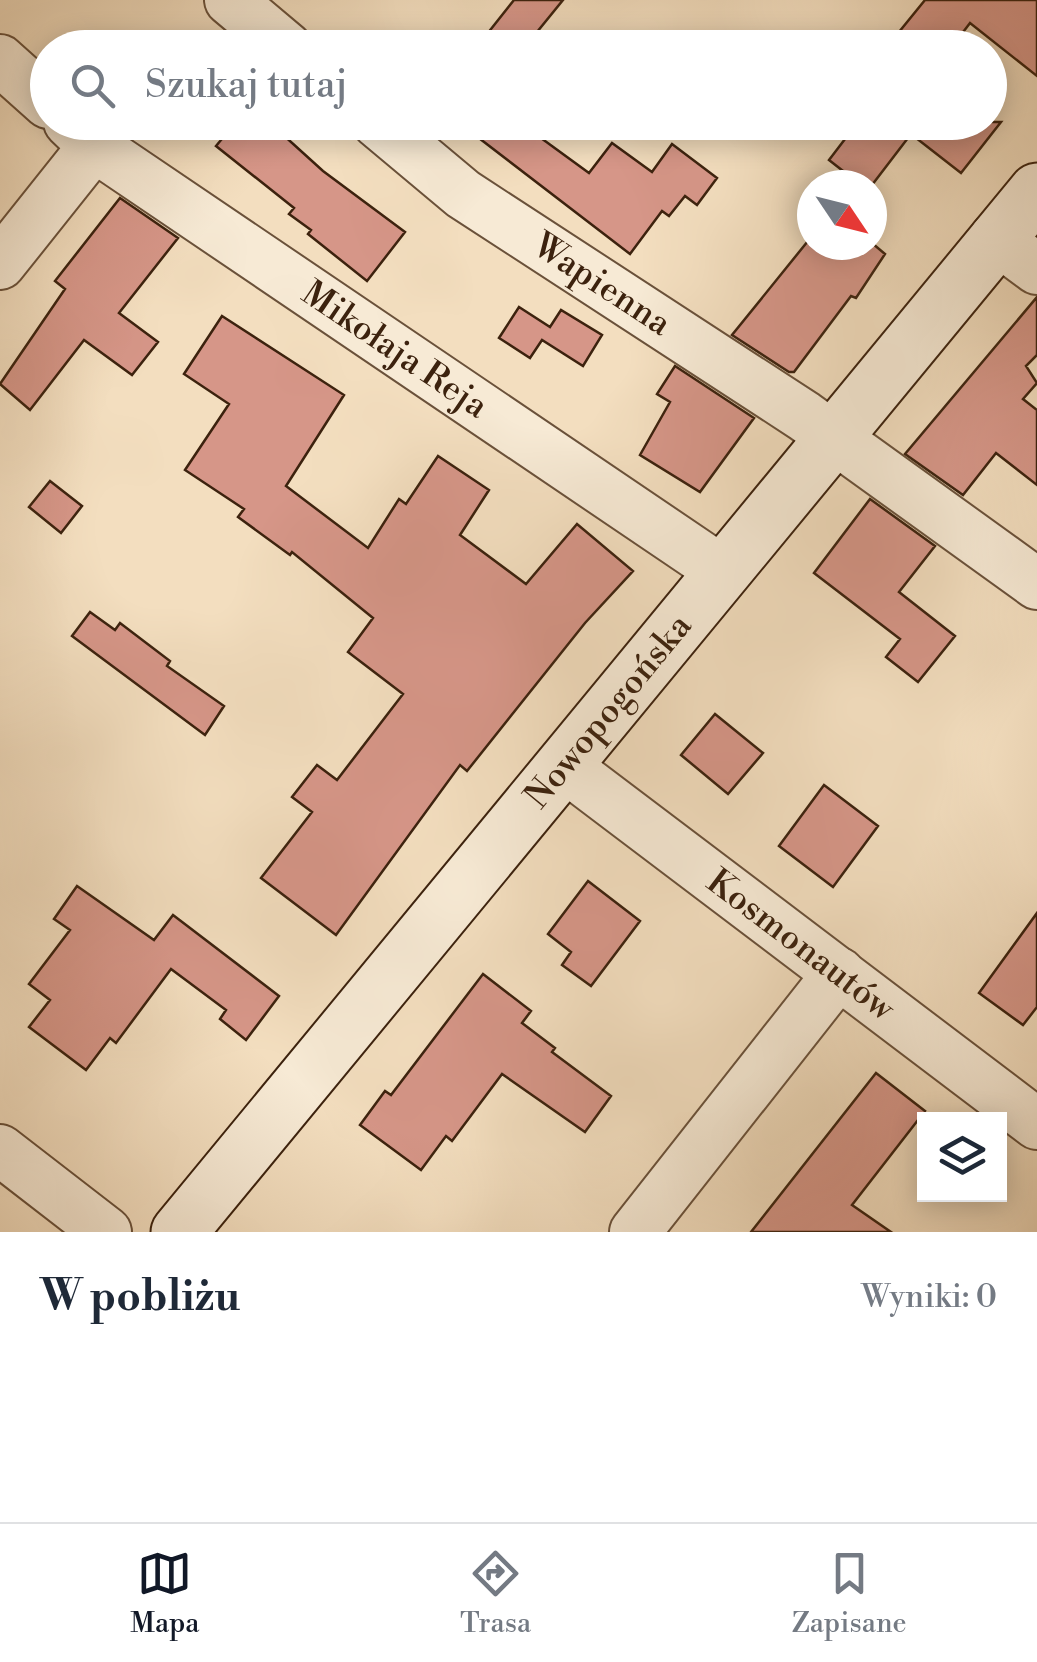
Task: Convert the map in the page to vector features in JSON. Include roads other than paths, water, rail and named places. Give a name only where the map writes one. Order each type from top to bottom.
[{"type":"street","points":[[230,0],[266,30]]},
{"type":"street","points":[[0,60],[30,87]]},
{"type":"street","points":[[0,264],[77,140]]},
{"type":"street","name":"Mikołaja Reja","points":[[90,140],[722,571]]},
{"type":"street","name":"Wapienna","points":[[398,140],[462,194],[833,436],[1037,584]]},
{"type":"street","name":"Nowopogońska","points":[[178,1232],[833,436],[1016,254],[1037,191]]},
{"type":"street","name":"Kosmonautów","points":[[563,765],[1037,1124]]},
{"type":"street","points":[[635,1232],[839,973]]},
{"type":"street","points":[[0,1150],[106,1232]]}]
